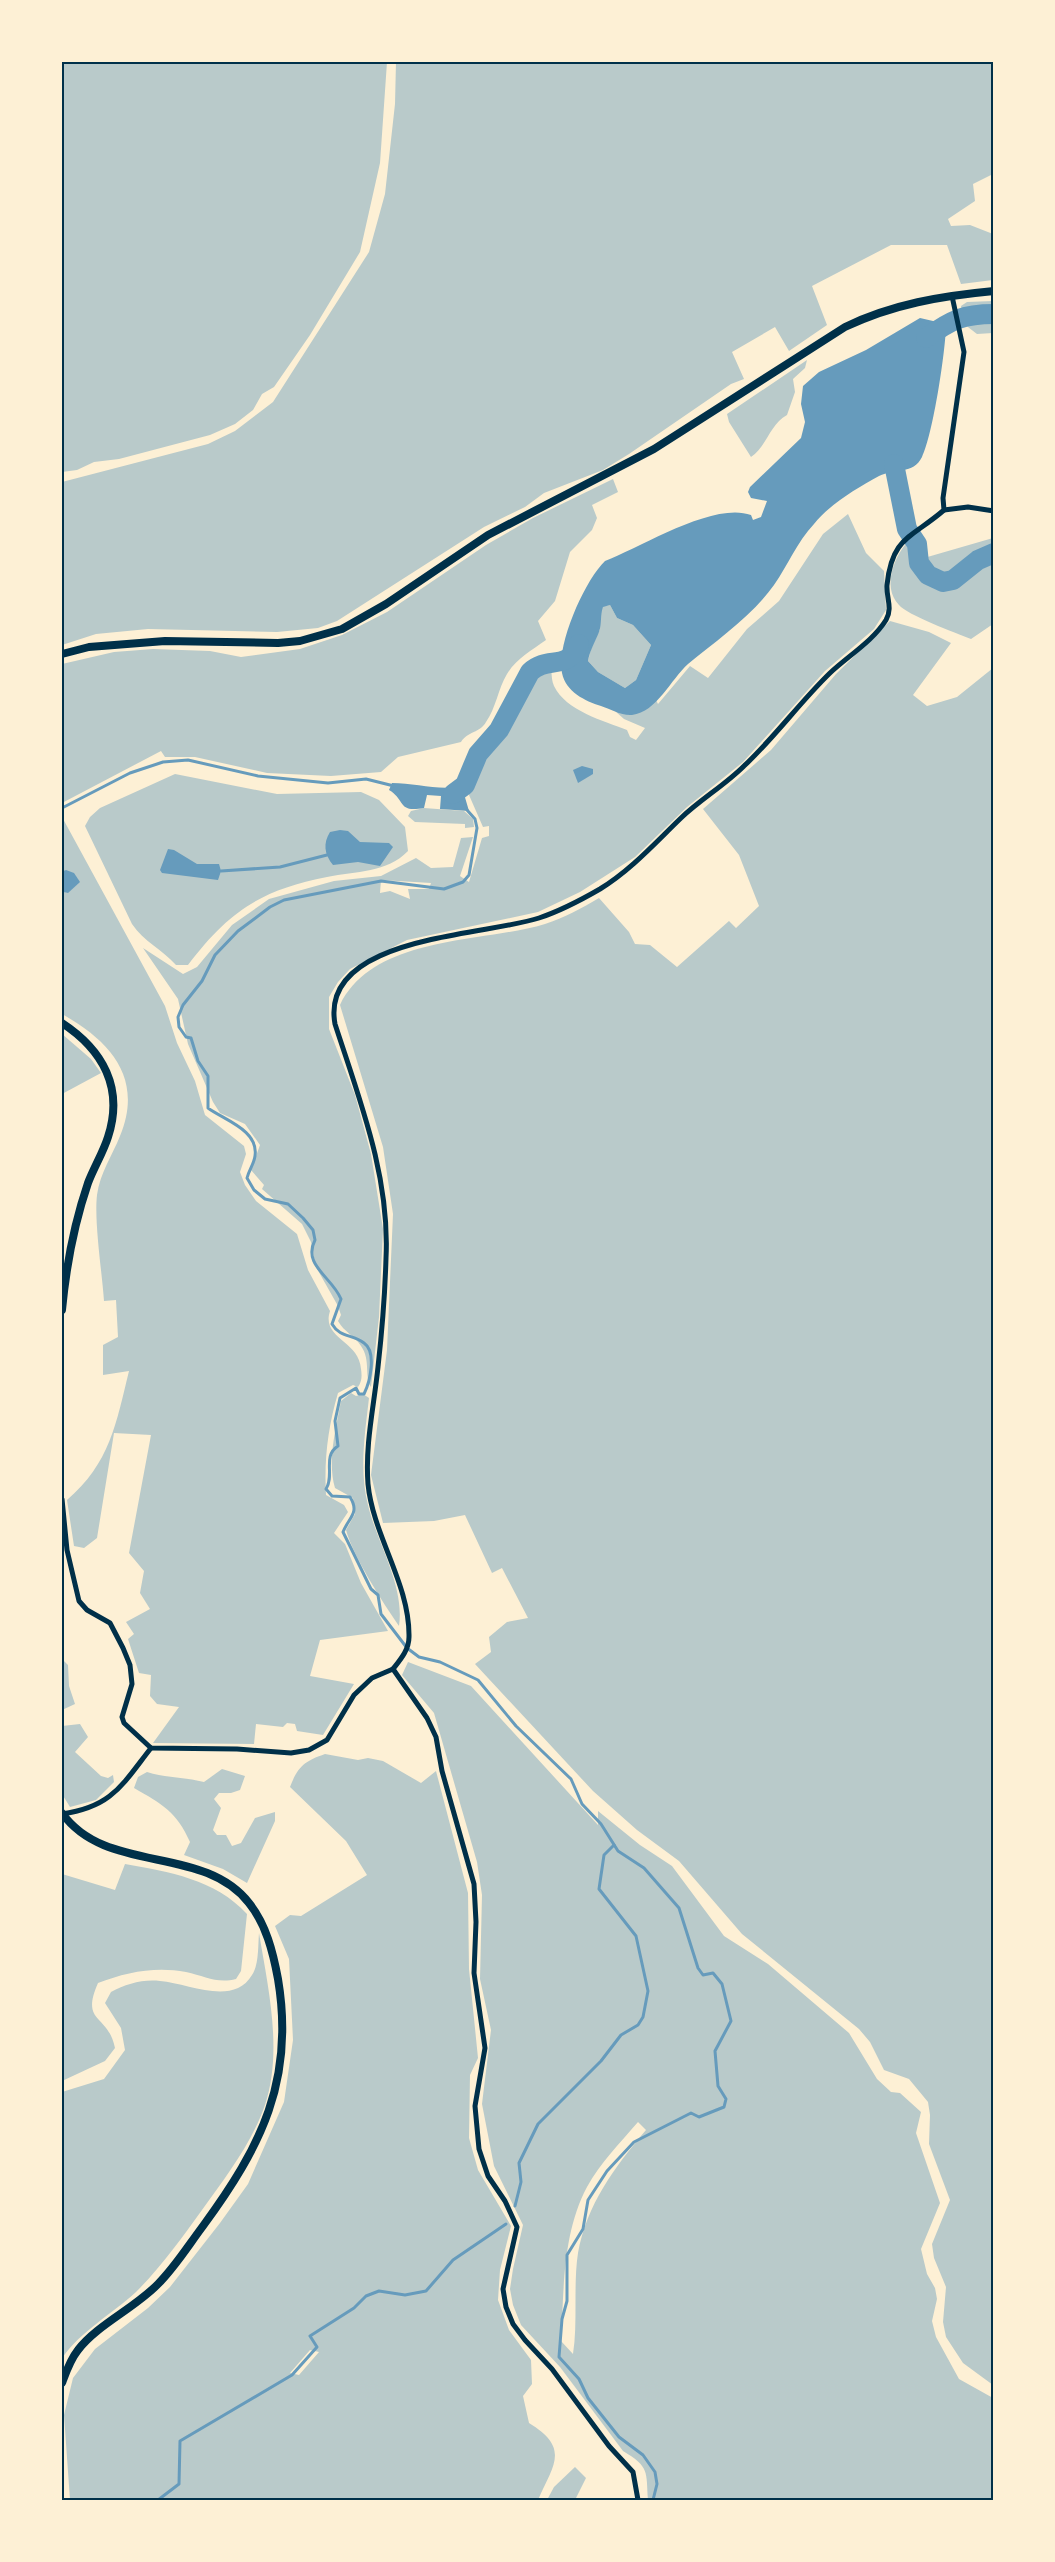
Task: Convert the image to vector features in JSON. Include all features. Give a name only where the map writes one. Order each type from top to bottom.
[{"type":"main road","points":[[62,654],[88,647],[165,641],[278,643],[300,641],[342,628],[386,604],[488,535],[654,449],[845,327],[878,311],[917,301],[993,291]]},
{"type":"main road","points":[[62,1023],[88,1045],[103,1064],[110,1078],[116,1104],[108,1138],[88,1184],[73,1238],[67,1263],[62,1310]]},
{"type":"main road","points":[[62,1814],[71,1826],[91,1840],[109,1848],[202,1872],[222,1880],[237,1890],[256,1912],[267,1934],[276,1969],[284,2033],[273,2102],[251,2155],[233,2186],[158,2284],[78,2350],[62,2383]]},
{"type":"street","points":[[944,510],[943,498],[964,352],[952,296]]},
{"type":"street","points":[[62,1499],[68,1550],[79,1601],[87,1610],[110,1623],[123,1648],[130,1665],[132,1684],[122,1717],[124,1723],[151,1748],[237,1749],[291,1753],[309,1750],[327,1740],[354,1695],[372,1678],[393,1669],[404,1654],[408,1642],[404,1606],[394,1568],[371,1505],[368,1484],[368,1438],[378,1368],[386,1257],[386,1224],[379,1170],[369,1127],[335,1024],[333,1012],[337,993],[343,982],[353,974],[393,951],[417,942],[539,918],[601,888],[629,869],[683,816],[744,767],[829,674],[877,631],[890,609],[887,587],[891,562],[897,547],[904,539],[944,510],[968,507],[993,511]]},
{"type":"street","points":[[393,1669],[427,1718],[436,1737],[442,1771],[474,1884],[476,1922],[474,1973],[485,2048],[475,2106],[478,2149],[488,2176],[505,2201],[517,2227],[503,2289],[506,2307],[513,2324],[525,2340],[552,2369],[609,2446],[633,2472],[638,2500]]},
{"type":"street","points":[[62,1814],[87,1811],[103,1804],[151,1748]]},
{"type":"shaded area","points":[[62,62],[387,62],[380,163],[360,252],[310,335],[274,387],[262,394],[253,410],[235,424],[210,435],[119,459],[94,462],[77,470],[62,472]]},
{"type":"shaded area","points":[[396,62],[993,62],[993,174],[973,184],[975,201],[948,219],[951,226],[970,225],[993,234],[993,280],[961,284],[947,245],[891,245],[812,286],[827,325],[789,351],[775,327],[732,352],[744,379],[731,384],[603,470],[544,493],[525,507],[484,527],[337,621],[318,628],[277,632],[148,629],[96,634],[62,645],[62,482],[208,444],[235,431],[273,402],[369,252],[385,194],[395,104]]},
{"type":"shaded area","points":[[993,301],[993,333],[977,334],[964,324],[961,306],[967,302]]},
{"type":"shaded area","points":[[807,360],[805,368],[793,379],[795,392],[787,415],[776,424],[761,447],[751,457],[729,422],[727,414]]},
{"type":"shaded area","points":[[613,479],[618,492],[592,505],[597,518],[592,530],[570,552],[555,601],[538,621],[546,640],[515,664],[504,680],[486,722],[461,742],[398,757],[381,772],[331,776],[267,773],[195,757],[165,757],[161,751],[62,803],[62,664],[114,652],[153,649],[210,651],[241,657],[300,649],[342,635],[387,612],[486,545],[533,518]]},
{"type":"shaded area","points":[[848,514],[866,553],[884,571],[886,610],[874,629],[825,671],[743,762],[687,807],[635,857],[580,892],[538,912],[407,940],[350,969],[338,982],[329,997],[329,1029],[355,1095],[371,1154],[383,1229],[379,1317],[371,1387],[364,1351],[338,1321],[341,1315],[338,1306],[316,1267],[311,1242],[302,1224],[262,1189],[264,1185],[251,1170],[260,1145],[245,1124],[220,1113],[213,1102],[188,1044],[178,999],[143,948],[183,974],[197,967],[232,925],[269,899],[334,881],[381,876],[416,858],[431,868],[453,867],[461,838],[473,837],[460,876],[469,882],[482,838],[489,836],[489,826],[483,827],[469,795],[470,766],[504,728],[529,681],[532,664],[542,658],[549,658],[554,686],[567,702],[586,714],[627,730],[630,737],[636,740],[645,728],[624,719],[615,711],[631,715],[656,700],[658,704],[690,666],[708,678],[747,629],[779,601],[823,534]],"holes":[[[381,880],[431,883],[429,889],[408,889],[410,899],[390,891],[380,893]]]},
{"type":"shaded area","points":[[911,538],[924,558],[993,538],[993,624],[971,639],[921,619],[899,605],[891,589],[892,570],[895,561]]},
{"type":"shaded area","points":[[610,605],[617,618],[633,625],[651,645],[636,680],[625,688],[598,672],[588,661],[600,629],[598,620],[603,606]]},
{"type":"shaded area","points":[[890,621],[929,632],[951,643],[913,695],[927,706],[957,697],[993,668],[993,2385],[963,2363],[946,2337],[943,2322],[946,2287],[934,2258],[932,2244],[950,2200],[929,2144],[928,2102],[909,2079],[884,2070],[870,2042],[859,2029],[742,1934],[679,1861],[637,1830],[593,1791],[475,1664],[491,1652],[489,1637],[507,1622],[528,1618],[502,1568],[492,1573],[465,1515],[434,1521],[383,1523],[371,1475],[387,1350],[393,1214],[383,1147],[340,1005],[356,982],[378,965],[403,954],[432,945],[545,924],[566,916],[599,898],[629,932],[635,944],[650,945],[677,967],[729,921],[736,928],[759,906],[739,855],[703,809],[771,750],[836,674]]},
{"type":"shaded area","points":[[175,774],[277,794],[361,792],[379,800],[405,827],[408,851],[391,864],[304,882],[265,896],[248,906],[218,930],[188,965],[176,965],[142,936],[132,924],[85,826],[90,817],[100,808]]},
{"type":"shaded area","points":[[424,808],[464,811],[473,819],[474,827],[465,828],[465,824],[415,822],[408,816],[411,811]]},
{"type":"shaded area","points":[[62,817],[165,1006],[177,1043],[195,1081],[205,1115],[244,1146],[246,1154],[240,1172],[245,1185],[256,1201],[297,1234],[308,1270],[330,1311],[331,1328],[359,1359],[362,1374],[358,1387],[353,1385],[338,1393],[326,1456],[326,1495],[344,1505],[348,1512],[334,1533],[345,1544],[361,1583],[388,1631],[320,1640],[310,1676],[354,1684],[323,1735],[297,1731],[295,1724],[287,1723],[283,1727],[256,1724],[254,1744],[153,1743],[179,1707],[157,1704],[150,1696],[151,1675],[139,1673],[128,1639],[134,1634],[126,1622],[150,1609],[140,1593],[144,1571],[129,1553],[151,1435],[114,1433],[97,1538],[84,1548],[74,1546],[67,1500],[93,1472],[102,1457],[115,1425],[129,1371],[103,1375],[103,1345],[118,1337],[116,1300],[104,1301],[96,1206],[101,1179],[120,1136],[128,1096],[125,1079],[108,1049],[95,1036],[62,1014],[62,892],[68,893],[66,870],[62,871]]},
{"type":"shaded area","points":[[62,1034],[91,1059],[101,1073],[62,1094]]},
{"type":"shaded area","points":[[351,1393],[356,1396],[363,1394],[369,1398],[364,1452],[365,1492],[372,1519],[394,1580],[400,1611],[399,1626],[362,1566],[346,1530],[355,1514],[353,1498],[335,1488],[332,1467],[333,1444],[341,1401]]},
{"type":"shaded area","points":[[62,1659],[68,1665],[69,1686],[75,1704],[62,1710]]},
{"type":"shaded area","points":[[408,1662],[471,1686],[598,1825],[598,1811],[640,1845],[672,1866],[724,1936],[768,1964],[849,2033],[877,2079],[891,2092],[900,2093],[921,2112],[916,2133],[940,2203],[921,2249],[927,2274],[935,2288],[937,2299],[932,2321],[936,2337],[959,2379],[993,2398],[993,2500],[648,2500],[646,2476],[642,2466],[623,2451],[560,2367],[521,2325],[513,2305],[510,2289],[523,2225],[494,2166],[482,2104],[491,2030],[480,1979],[482,1895],[477,1862],[434,1713],[402,1675]],"holes":[[[638,2122],[646,2130],[603,2187],[582,2235],[576,2278],[573,2354],[561,2341],[566,2262],[579,2205],[598,2170]]]},
{"type":"shaded area","points":[[80,1724],[88,1737],[75,1752],[101,1776],[108,1778],[113,1775],[114,1782],[96,1800],[70,1807],[62,1794],[62,1726]]},
{"type":"shaded area","points":[[325,1754],[358,1760],[368,1758],[383,1761],[421,1783],[436,1771],[468,1893],[469,1969],[478,2058],[470,2075],[469,2138],[478,2170],[511,2226],[500,2270],[498,2300],[509,2330],[531,2360],[532,2384],[523,2396],[529,2423],[542,2432],[554,2449],[553,2466],[538,2500],[70,2500],[64,2415],[73,2378],[95,2349],[148,2308],[170,2287],[220,2223],[248,2184],[284,2102],[293,2040],[289,1959],[275,1926],[290,1915],[301,1916],[367,1875],[346,1841],[290,1787],[299,1769]],"holes":[[[310,2350],[319,2352],[299,2375],[290,2373]]]},
{"type":"shaded area","points":[[222,1769],[245,1776],[240,1790],[219,1793],[214,1799],[221,1808],[213,1830],[217,1835],[226,1835],[232,1846],[241,1843],[255,1818],[275,1812],[275,1821],[247,1883],[223,1869],[184,1855],[190,1842],[180,1823],[161,1804],[134,1788],[138,1777],[147,1772],[204,1782]]},
{"type":"shaded area","points":[[125,1864],[190,1879],[206,1885],[234,1902],[247,1914],[241,1971],[236,1979],[223,1981],[175,1970],[152,1970],[130,1973],[98,1983],[92,2006],[97,2018],[112,2037],[115,2048],[105,2061],[62,2081],[62,1874],[115,1890]]},
{"type":"shaded area","points":[[259,1933],[270,1997],[273,2041],[270,2084],[260,2119],[229,2173],[162,2263],[136,2292],[88,2331],[62,2358],[62,2092],[104,2079],[125,2050],[121,2028],[105,2003],[111,1992],[147,1981],[171,1983],[209,1991],[234,1990],[244,1985],[254,1971],[258,1955]]},
{"type":"shaded area","points":[[575,2467],[586,2478],[575,2500],[547,2500],[554,2487]]},
{"type":"water","points":[[920,318],[946,324],[934,412],[926,446],[918,463],[909,469],[879,476],[853,491],[828,510],[803,538],[765,596],[734,627],[688,664],[649,708],[641,713],[624,714],[577,695],[564,680],[562,673],[563,646],[581,597],[597,570],[605,561],[698,520],[736,512],[751,515],[753,520],[761,517],[767,501],[751,498],[748,492],[750,487],[801,438],[805,422],[801,404],[803,386],[819,372],[866,350]],"holes":[[[610,605],[617,618],[633,625],[651,645],[636,680],[625,688],[598,672],[588,661],[600,629],[603,607]]]},
{"type":"water","points":[[582,766],[593,769],[593,774],[578,783],[573,770]]},
{"type":"water","points":[[392,783],[441,788],[456,787],[464,794],[469,811],[440,809],[441,796],[427,795],[424,808],[410,809],[389,790]]},
{"type":"water","points":[[348,831],[360,842],[389,843],[393,847],[380,866],[358,862],[333,865],[326,853],[326,840],[330,832]]},
{"type":"water","points":[[168,849],[174,850],[197,864],[219,864],[221,871],[218,880],[162,873],[160,870]]},
{"type":"water","points":[[62,871],[74,873],[80,882],[68,893],[62,892]]},
{"type":"waterway","points":[[926,338],[958,319],[994,314]]},
{"type":"waterway","points":[[894,464],[907,529],[917,544],[919,563],[928,575],[943,582],[953,580],[978,560],[994,553]]},
{"type":"waterway","points":[[453,794],[465,785],[478,754],[499,730],[530,672],[544,664],[569,658],[579,644]]},
{"type":"waterway","points":[[62,808],[130,773],[163,762],[188,760],[258,776],[328,783],[366,779],[394,786]]},
{"type":"waterway","points":[[467,810],[475,819],[477,828],[469,875],[463,882],[444,889],[381,881],[284,900],[270,907],[238,931],[215,955],[202,981],[183,1005],[178,1017],[179,1027],[186,1037],[191,1038],[198,1061],[208,1076],[208,1108],[239,1127],[252,1139],[255,1156],[247,1178],[254,1190],[265,1199],[288,1204],[313,1230],[315,1240],[312,1257],[341,1299],[332,1324],[339,1332],[355,1338],[368,1347],[371,1360],[370,1375],[364,1394],[359,1394],[356,1388],[340,1398],[335,1421],[338,1446],[331,1455],[326,1489],[332,1496],[350,1497],[353,1502],[353,1515],[343,1532],[371,1589],[378,1595],[381,1614],[407,1648],[419,1657],[440,1662],[478,1680],[516,1726],[571,1779],[582,1804],[601,1824],[618,1851],[644,1868],[679,1908],[698,1968],[703,1975],[713,1973],[722,1984],[731,2021],[715,2051],[718,2086],[726,2099],[724,2107],[699,2117],[691,2113],[634,2142],[607,2171],[588,2200],[583,2229],[567,2255],[567,2301],[562,2319],[559,2357],[579,2379],[588,2398],[619,2437],[643,2455],[655,2472],[657,2484],[653,2500]]},
{"type":"waterway","points":[[221,871],[280,867],[327,855]]},
{"type":"waterway","points":[[515,2206],[521,2182],[519,2163],[538,2124],[601,2061],[621,2035],[638,2025],[643,2017],[648,1991],[636,1936],[599,1889],[604,1855],[614,1845]]},
{"type":"waterway","points":[[158,2500],[179,2484],[180,2441],[292,2375],[317,2347],[310,2336],[354,2308],[366,2296],[379,2291],[405,2295],[426,2291],[453,2260],[506,2224]]}]
